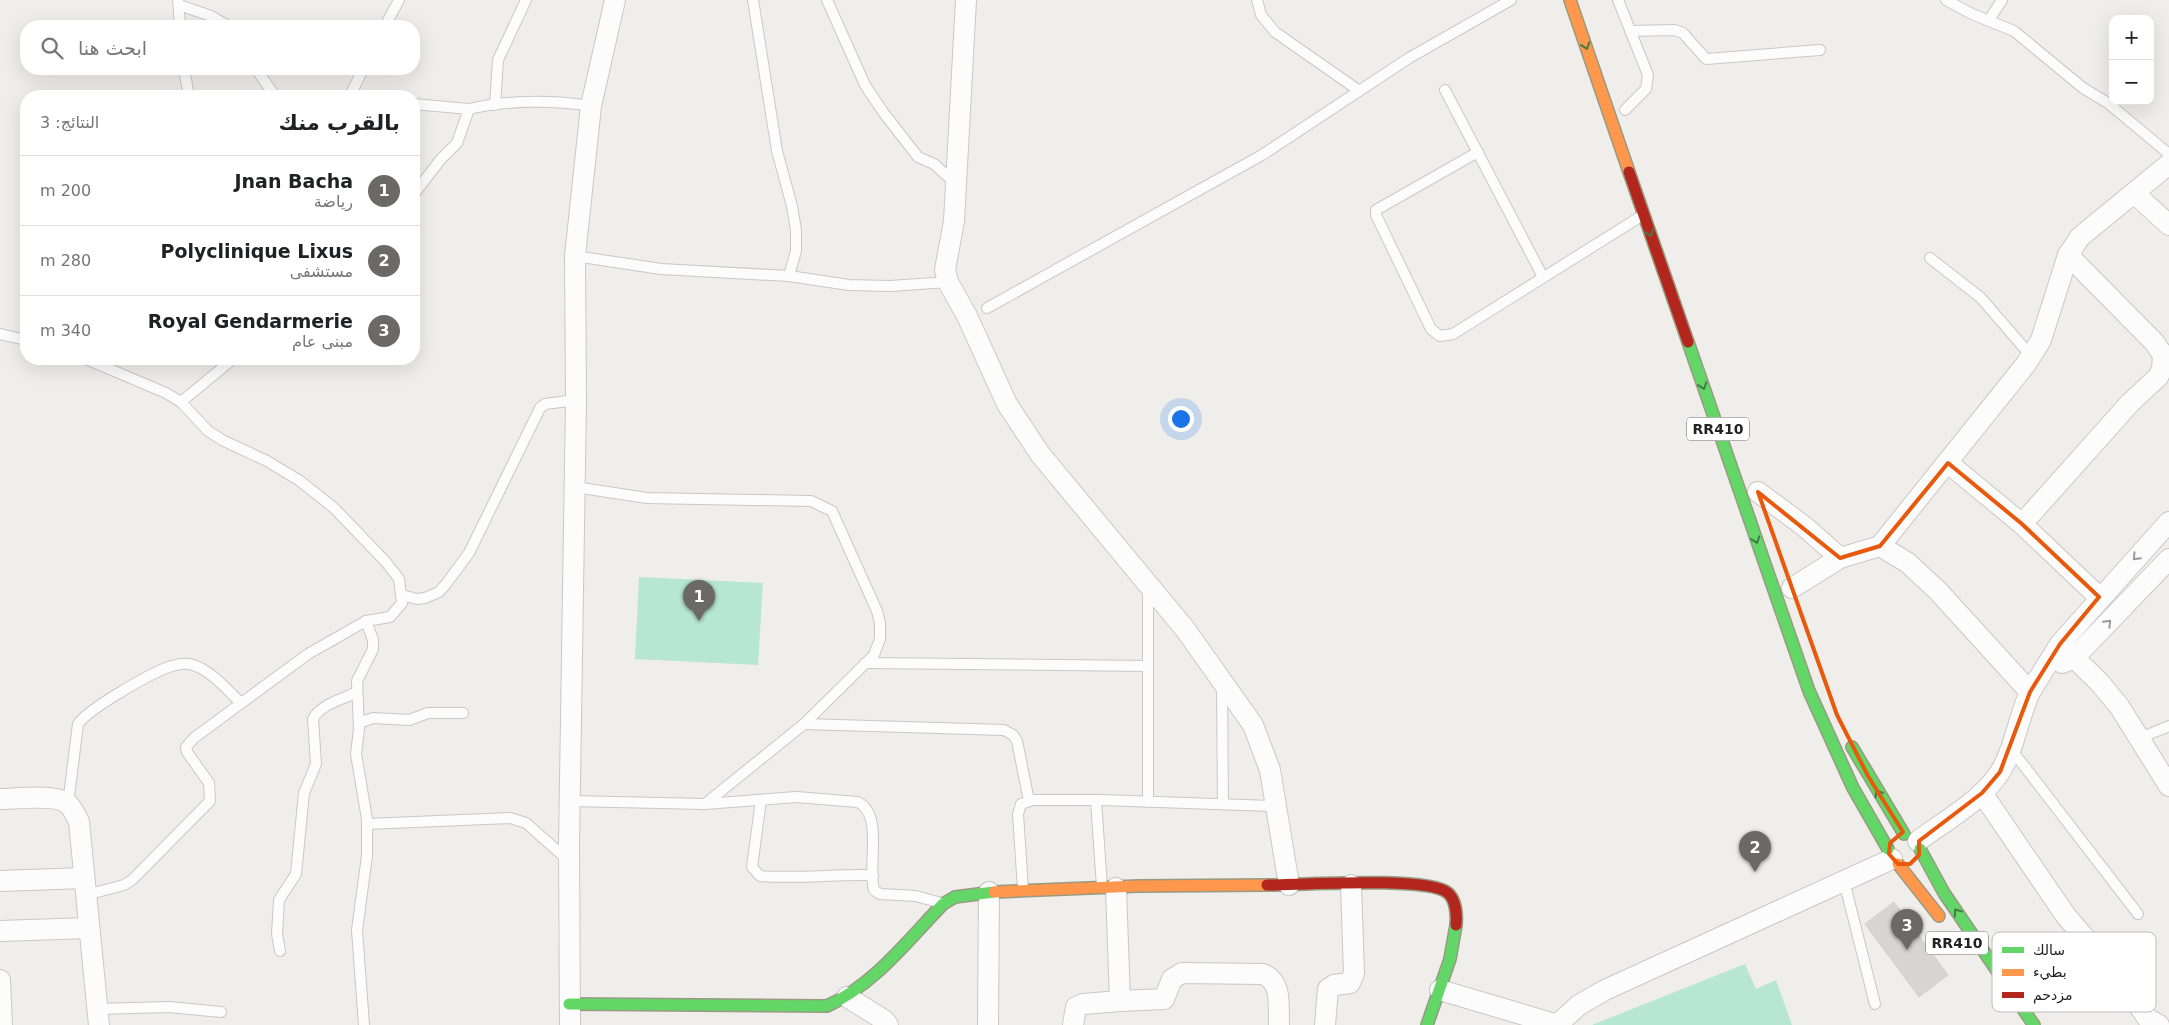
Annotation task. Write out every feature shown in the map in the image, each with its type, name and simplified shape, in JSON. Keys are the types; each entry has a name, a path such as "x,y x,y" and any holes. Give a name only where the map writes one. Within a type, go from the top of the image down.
{"main road":[{"name":"RR410","path":"1570,0 1809,692 1845,772 1906,853 1944,893 1992,963"},
{"name":"RR410","path":"1848,738 1906,853 1921,890 1947,927"},
{"path":"570,1004 813,1008 837,1003 846,997 943,904 955,897 989,892 1289,885 1429,886 1441,888 1449,894 1456,909 1456,933 1440,990 1427,1025"},
{"name":"RR410","path":"2025,1012 2034,1025"}],"street":[{"path":"570,1025 569,862 576,400 575,256 590,106 615,0"},
{"path":"966,0 954,182 954,221 945,270 948,282 967,316 1007,404 1040,454 1148,581 1185,629 1253,726 1270,770 1289,885"},
{"path":"1792,588 1840,558 1880,546 1948,463 2031,356 2041,340 2068,256 2080,237 2169,164"},
{"path":"2134,192 2169,225"},
{"path":"2022,524 2130,403 2158,377 2164,361 2163,355 2141,326 2068,256"},
{"path":"1948,463 2022,524 2099,597"},
{"path":"1759,495 1805,526 1840,558"},
{"path":"1440,990 1558,1024 1580,1005 1605,990 1906,853 1982,793 2000,772 2030,692 2060,644 2099,597 2169,522"},
{"path":"1880,546 1908,562 1938,591 2030,692"},
{"path":"2044,669 2074,658 2169,559"},
{"path":"2060,644 2120,706 2169,786"},
{"path":"1982,793 2066,916 2080,932"},
{"path":"0,799 50,798 68,804 79,822 98,1017"},
{"path":"0,880 85,887"},
{"path":"1325,1025 1328,989 1334,985 1350,983 1354,974 1351,885"},
{"path":"1109,888 1120,1002"},
{"path":"988,1025 989,892"},
{"path":"0,931 89,928"},
{"path":"1073,1025 1076,1007 1083,1004 1156,1002 1164,999 1172,979 1182,973 1263,974 1271,979 1277,988 1278,1025"},
{"path":"0,980 2,1025"},
{"path":"846,997 884,1020 888,1025"},
{"path":"2143,1012 2148,1019 2159,1025"}],"lane":[{"path":"389,20 399,0"},
{"path":"495,105 498,60 526,0"},
{"path":"753,0 778,151 796,230 796,251 789,276"},
{"path":"827,0 865,85 883,112 918,157 934,164 954,182"},
{"path":"1257,0 1261,15 1275,32 1358,90"},
{"path":"988,308 1262,155 1358,90 1475,18 1510,0"},
{"path":"1618,0 1648,76 1646,89 1625,110"},
{"path":"1946,0 2014,31 2083,88 2108,103 2169,154"},
{"path":"1989,20 2002,0"},
{"path":"179,20 178,3 218,20"},
{"path":"1630,30 1675,30 1683,33 1706,59 1820,50"},
{"path":"185,75 188,90"},
{"path":"260,75 271,90"},
{"path":"353,90 360,75"},
{"path":"1445,90 1543,277"},
{"path":"420,105 469,109 495,105 566,102 590,106"},
{"path":"420,186 441,159 457,143 469,109"},
{"path":"1478,152 1376,210 1376,215 1431,329 1440,336 1453,334 1644,214"},
{"path":"575,256 661,269 789,276 868,286 948,282"},
{"path":"1930,258 1981,298 2031,356"},
{"path":"0,334 20,339"},
{"path":"85,887 124,885 132,880 210,801 209,783 190,758 186,747 194,738 308,654 366,621 390,617 402,604 399,579 385,561 334,508 291,476 208,431 181,402 166,393 100,365"},
{"path":"181,402 226,365"},
{"path":"402,595 417,599 439,592 469,553 536,414 546,404 576,400"},
{"path":"575,486 647,498 811,501 832,511 853,554 880,624 879,646 865,663 804,724 705,804"},
{"path":"1148,581 1148,802"},
{"path":"364,1025 357,930 367,856 366,824 356,754 359,723 357,681 374,649 373,640 366,621"},
{"path":"865,663 1148,666"},
{"path":"68,804 78,724 97,707 164,668 178,664 191,664 214,676 241,703"},
{"path":"1222,681 1223,804"},
{"path":"280,951 277,934 279,900 296,874 304,792 316,764 313,719 316,714 328,705 357,692"},
{"path":"359,723 373,718 409,720 428,713 463,712"},
{"path":"804,724 1004,730 1013,735 1017,741 1029,801"},
{"path":"2140,738 2169,726"},
{"path":"2010,748 2138,914"},
{"path":"570,801 705,804 796,797 858,802 864,805 870,818 873,886 877,892 924,897 943,904"},
{"path":"761,800 752,867 760,876 783,878 832,874 873,875"},
{"path":"1023,890 1018,814 1019,806 1029,801 1275,806"},
{"path":"1096,801 1109,888"},
{"path":"366,824 510,818 526,823 569,862"},
{"path":"1844,881 1875,1004"},
{"path":"98,1017 170,1007 221,1012"}],"highlighted area":[{"path":"1948,463 2022,524 2099,597 2060,644 2030,692 2000,772 1982,793 1919,841 1919,855 1910,864 1898,864 1889,854 1890,843 1903,832 1868,776 1837,715 1758,492 1840,558 1880,546"}],"green space":[{"path":"639,577 763,583 758,665 635,659"},
{"path":"1745,964 1756,989 1776,980 1792,1025 1592,1025"}],"building":[{"path":"1894,902 1948,975 1919,997 1865,924"}],"traffic: fast":[{"path":"1688,342 1809,691 1853,788 1888,849"},
{"path":"1852,747 1904,834"},
{"path":"1920,849 1944,893 1992,963"},
{"path":"569,1004 827,1006 844,997 875,974 943,904 955,897 994,892"},
{"path":"1427,1025 1450,959 1456,925"},
{"path":"2025,1012 2034,1025"}],"traffic: slow":[{"path":"1570,0 1629,172"},
{"path":"1898,864 1939,916"},
{"path":"994,892 1138,886 1267,885"}],"traffic: jam":[{"path":"1629,172 1688,342"},
{"path":"1267,885 1391,883 1436,888 1451,896 1456,912 1456,925"}],"place":[{"name":"Jnan Bacha","path":"699,621"},
{"name":"Polyclinique Lixus","path":"1755,872"},
{"name":"Royal Gendarmerie","path":"1907,950"}]}
